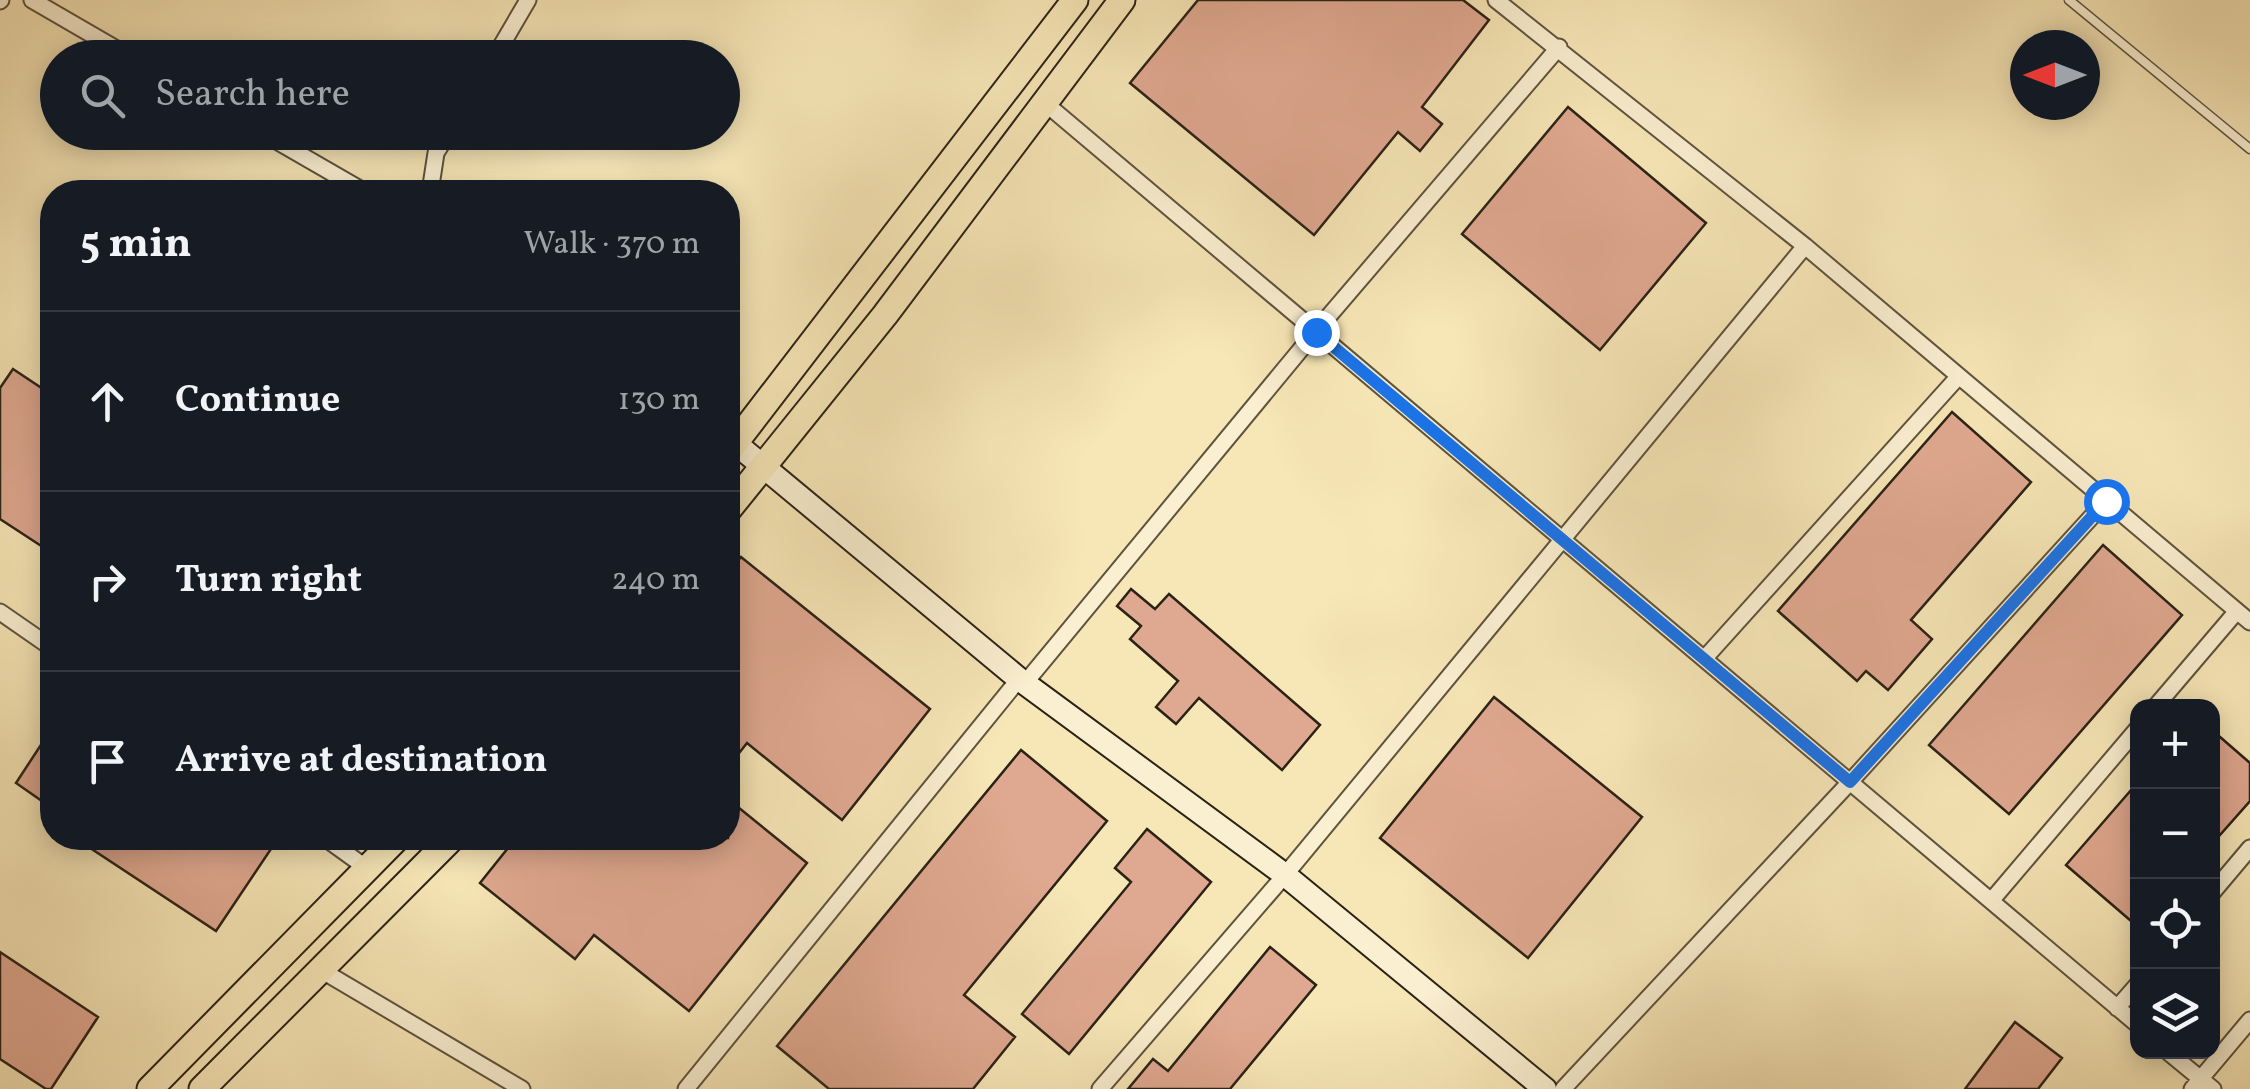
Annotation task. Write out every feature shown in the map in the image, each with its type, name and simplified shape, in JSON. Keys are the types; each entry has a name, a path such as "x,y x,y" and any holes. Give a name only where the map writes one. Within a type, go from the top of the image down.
{"main road":[{"path":"740,431 1074,0"},
{"path":"740,495 884,315 1122,0"},
{"path":"150,1089 386,850"},
{"path":"202,1089 440,850"}],"street":[{"path":"32,0 101,40"},
{"path":"505,40 528,0"},
{"path":"1496,0 1805,246 2244,617 2163,699"},
{"path":"686,1089 1022,681 1559,48"},
{"path":"1045,102 2130,1019"},
{"path":"292,150 344,180"},
{"path":"432,180 438,150"},
{"path":"1100,1089 1284,875 1805,246"},
{"path":"1704,659 1959,376"},
{"path":"740,451 1022,681 1284,875 1545,1089"},
{"path":"1563,1089 2106,501"},
{"path":"0,612 40,640"},
{"path":"1991,901 2130,737"},
{"path":"2220,884 2250,848"},
{"path":"342,850 368,869"},
{"path":"321,970 522,1089"},
{"path":"2117,1008 2130,993"},
{"path":"2175,1059 2202,1086 2250,1020"}],"lane":[{"path":"2068,0 2250,149"}],"building":[{"path":"1198,0 1463,0 1489,20 1422,107 1442,124 1420,151 1398,132 1314,235 1130,83"},
{"path":"1568,107 1706,223 1600,350 1462,234"},
{"path":"13,369 40,387 40,545 0,519 0,388"},
{"path":"1952,412 2031,482 1911,620 1932,639 1888,690 1866,671 1857,681 1778,611"},
{"path":"2103,545 2182,615 2009,814 1929,745"},
{"path":"740,558 930,709 842,820 747,743 740,752"},
{"path":"1131,589 1155,609 1169,594 1320,725 1282,770 1199,698 1176,724 1156,707 1178,681 1130,639 1141,626 1117,606"},
{"path":"1494,697 1642,817 1528,958 1380,838"},
{"path":"2220,737 2250,763 2250,801 2220,835"},
{"path":"40,746 40,800 16,783"},
{"path":"1021,750 1107,821 964,995 1015,1037 973,1089 829,1089 777,1046"},
{"path":"2130,791 2130,920 2066,865"},
{"path":"740,809 807,863 689,1011 594,935 575,959 480,883 506,850 740,850"},
{"path":"1147,829 1211,882 1069,1054 1022,1014 1131,882 1115,868"},
{"path":"93,850 270,850 216,931"},
{"path":"1270,947 1316,985 1230,1089 1128,1089 1153,1059 1168,1071"},
{"path":"0,952 98,1017 51,1089 0,1059"},
{"path":"2015,1022 2062,1058 2038,1089 1965,1089"}],"route":[{"path":"1316,332 1850,782 2106,501"}]}
